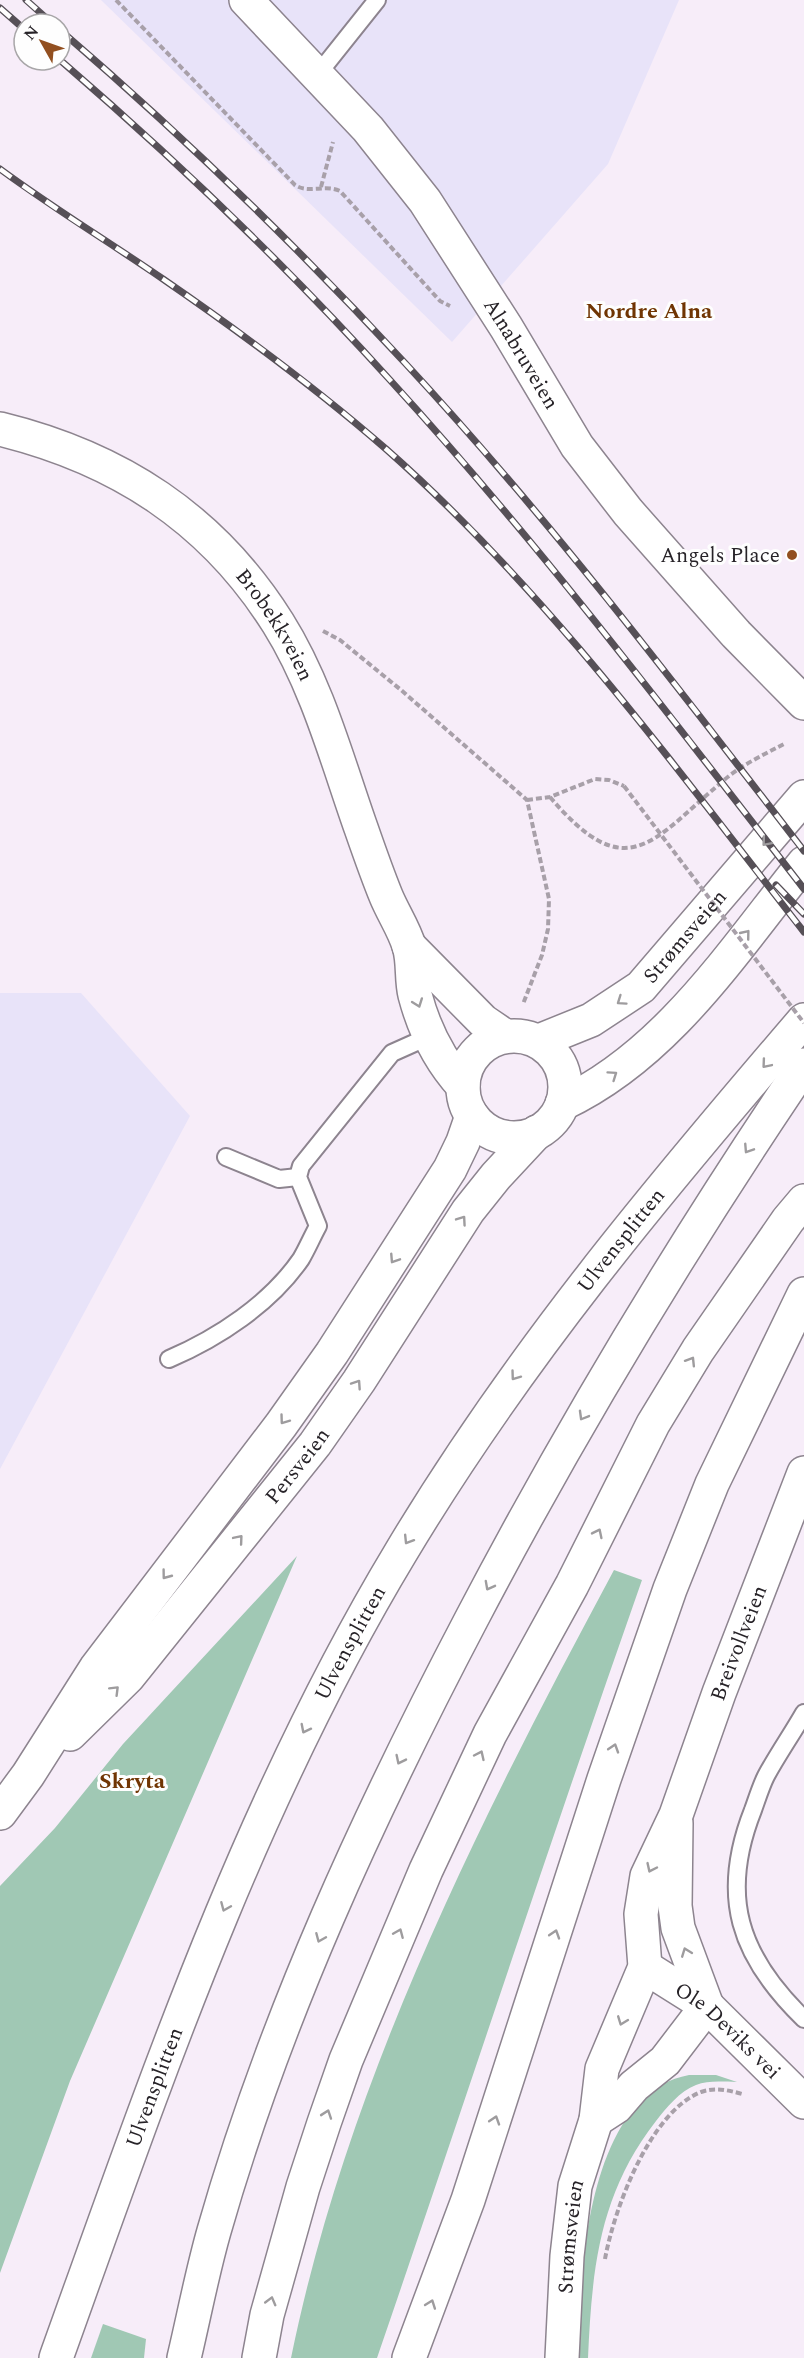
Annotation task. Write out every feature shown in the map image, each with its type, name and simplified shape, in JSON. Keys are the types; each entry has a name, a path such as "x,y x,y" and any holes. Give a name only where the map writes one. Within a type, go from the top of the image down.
{"main road":[{"name":"Alnabruveien","path":"246,0 358,118 426,201 506,327 577,446 628,512 730,627 804,703"},
{"name":"Brobekkveien","path":"0,429 57,444 91,458 150,491 206,537 254,589 279,625 309,686 387,897 409,946 415,995 430,1036 467,1101"},
{"name":"Strømsveien","path":"539,1041 591,1020 640,987 804,798"},
{"path":"562,1104 616,1074 663,1034 804,863"},
{"name":"Brobekkveien","path":"409,946 483,1021 505,1036"},
{"name":"Ulvensplitten","path":"56,2358 151,2092 201,1962 293,1752 372,1601 470,1442 549,1329 658,1193 804,1021"},
{"path":"505,1036 522,1036 539,1041 557,1058 565,1080 562,1104 556,1116 537,1132 524,1137 508,1138 482,1127 467,1101 465,1072 480,1048 505,1036"},
{"path":"184,2358 214,2232 256,2098 278,2037 362,1838 426,1706 514,1539 612,1365 686,1245 804,1065"},
{"name":"Persveien","path":"0,1813 28,1775 96,1668 281,1425 332,1353 450,1169 463,1142 467,1101"},
{"name":"Persveien","path":"28,1775 128,1677 270,1502 315,1444 359,1381 468,1211 496,1176 537,1132"},
{"path":"259,2358 267,2315 303,2187 346,2060 426,1870 485,1744 572,1585 653,1424 704,1341 788,1220 804,1201"},
{"path":"409,2358 468,2200 604,1779 658,1621 712,1484 804,1294"},
{"name":"Breivollveien","path":"645,1967 641,1914 646,1876 676,1815 755,1596 804,1473"},
{"name":"Breivollveien","path":"676,1815 675,1906 678,1928 707,2006"},
{"name":"Strømsveien","path":"562,2358 567,2256 575,2186 596,2120 602,2069 645,1967"},
{"name":"Ole Deviks vei","path":"645,1967 707,2006 804,2102"},
{"path":"596,2120 616,2107 634,2086 665,2061 707,2006"}],"lane":[{"path":"318,74 377,0"},
{"path":"169,1359 206,1344 266,1298 300,1259 318,1226 298,1177 301,1166 392,1053 430,1036"},
{"path":"226,1157 279,1179 298,1177"},
{"path":"804,1713 765,1778 745,1828 736,1869 735,1902 747,1941 772,1983 804,2019"}],"path":[{"path":"116,0 295,185 306,189 333,188 345,195 440,301 448,306 455,306"},
{"path":"321,188 333,142 358,118"},
{"path":"550,797 572,823 587,835 616,849 634,849 662,835 725,778 786,743"},
{"path":"523,1004 542,955 548,929 549,899 527,801 550,797 595,779 609,780 624,786 804,1021"},
{"path":"603,2269 609,2231 622,2193 653,2139 685,2101 702,2092 722,2089 741,2094"}],"shaded area":[{"path":"101,0 679,0 608,164 452,342"},
{"path":"0,993 81,993 190,1116 0,1469"}],"green space":[{"path":"297,1556 70,2081 0,2273 0,1886 55,1828 123,1744"},
{"path":"614,1570 642,1580 377,2358 291,2358 316,2254 347,2152 383,2052 468,1856 515,1759"},
{"path":"689,2075 716,2075 737,2082 706,2082 684,2091 664,2111 637,2148 610,2205 596,2263 588,2358 578,2358 581,2282 586,2238 595,2193 609,2152 628,2116 655,2089"},
{"path":"103,2324 146,2339 144,2358 91,2358"}],"railway":[{"path":"26,0 40,12"},
{"path":"0,8 12,18"},
{"path":"72,41 150,109 280,233 364,319 458,421 610,602 804,851"},
{"path":"72,71 146,136 271,255 445,441 551,567 804,889"},
{"path":"0,169 163,279 277,361 359,426 445,504 501,561 606,681 804,932"},
{"path":"776,885 804,914"}],"place":[{"name":"Angels Place","path":"792,555"}],"district":[{"name":"Nordre Alna","path":"649,310"},
{"name":"Skryta","path":"132,1780"}]}
